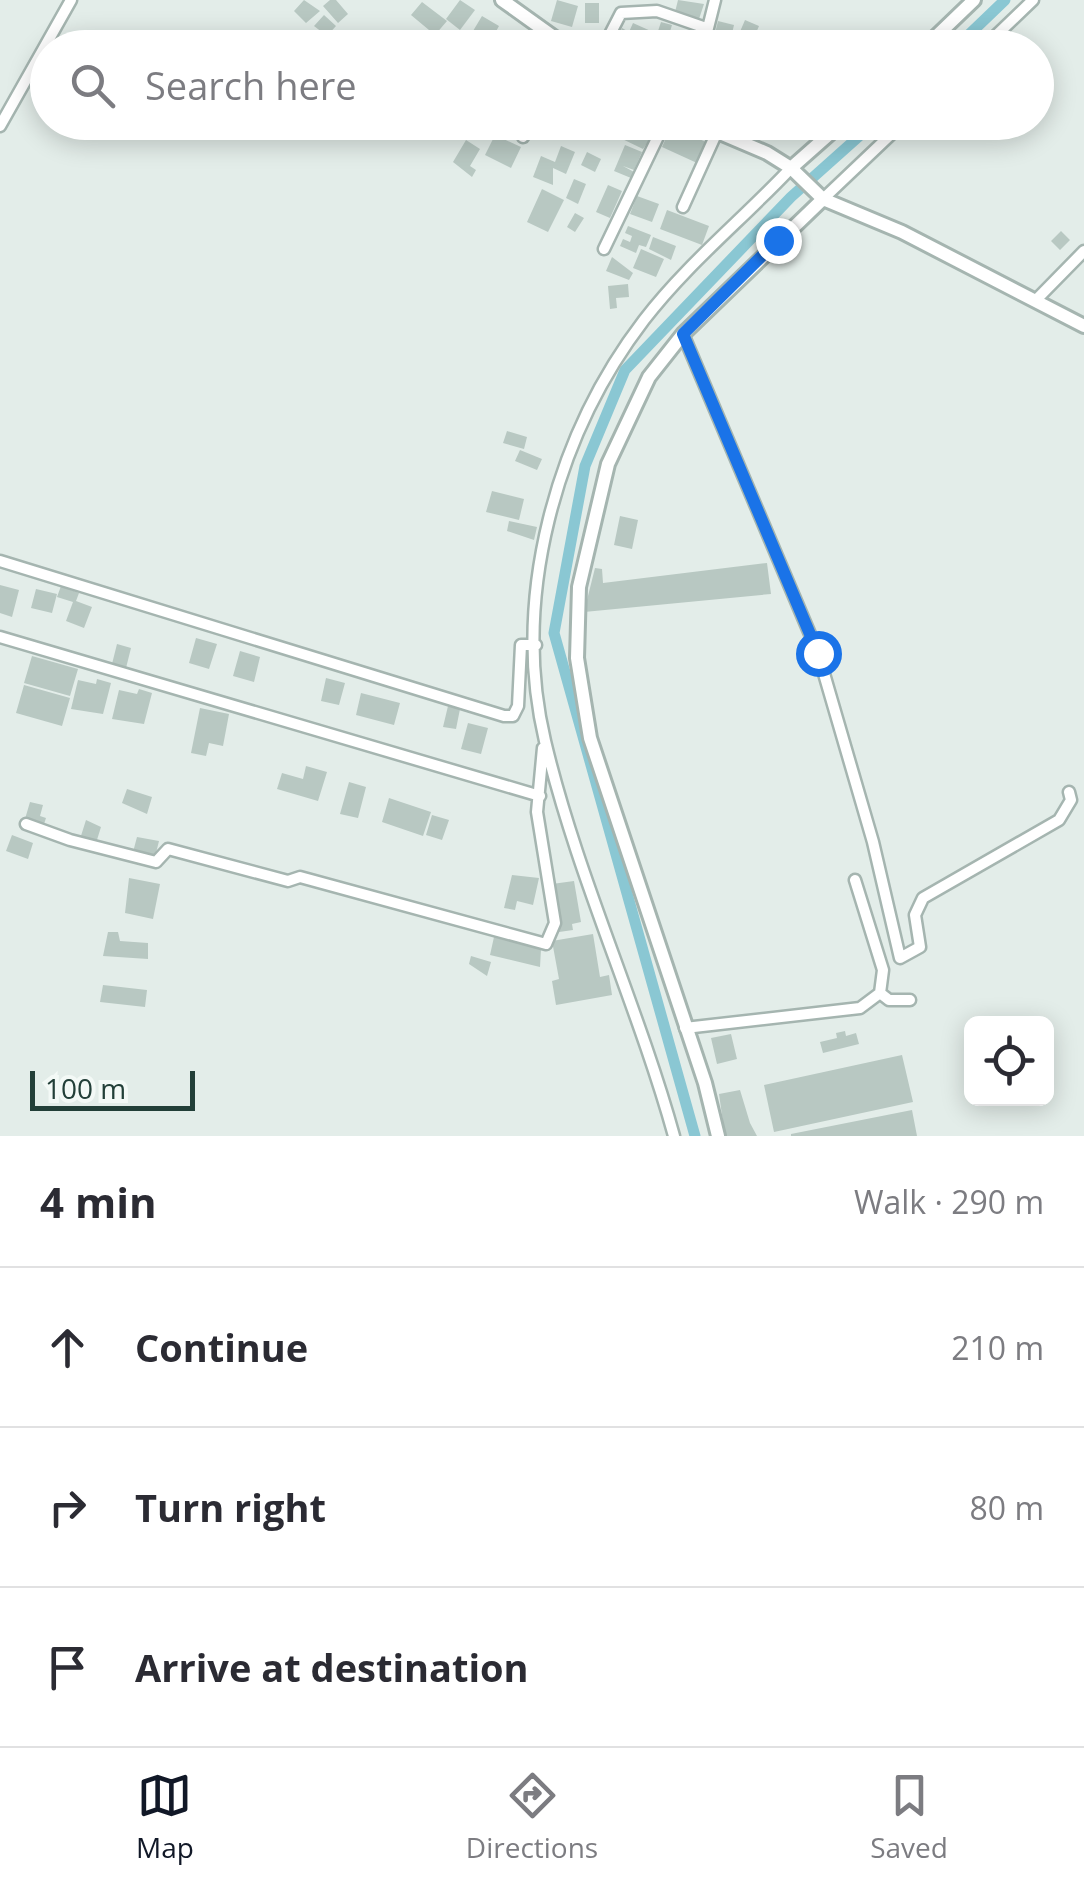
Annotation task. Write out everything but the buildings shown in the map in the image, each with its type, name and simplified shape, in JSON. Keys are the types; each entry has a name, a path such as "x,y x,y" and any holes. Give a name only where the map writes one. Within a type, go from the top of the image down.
{"street":[{"path":"54,30 71,0"},
{"path":"502,0 543,30"},
{"path":"612,30 621,13 657,11 706,28 715,0"},
{"path":"943,30 974,0"},
{"path":"1002,30 1033,0"},
{"path":"0,126 30,73"},
{"path":"604,250 656,140"},
{"path":"683,207 714,140"},
{"path":"734,140 794,170 823,199 902,232 1084,326"},
{"path":"26,824 70,840 156,862 168,849 288,881 300,877 546,944 555,923 537,812 544,738 536,644 540,573 554,492 594,395 672,287 825,140"},
{"path":"718,1136 590,738 576,637 579,587 608,464 650,377 683,334 885,140"},
{"path":"1035,301 1084,251"},
{"path":"683,334 818,653 873,842 900,958 920,947 915,915 923,898 1059,820 1071,800 1069,792"},
{"path":"0,561 504,716 513,716 518,706 522,645 536,644"},
{"path":"0,637 540,796"},
{"path":"544,738 674,1136"},
{"path":"686,1028 860,1008 880,993 884,970 855,880"},
{"path":"880,993 889,1000 910,1000"}],"waterway":[{"path":"974,30 1005,0"},
{"path":"695,1136 554,633 585,466 625,370 791,197 855,140"}],"route":[{"path":"778,240 683,334 818,653"}]}
